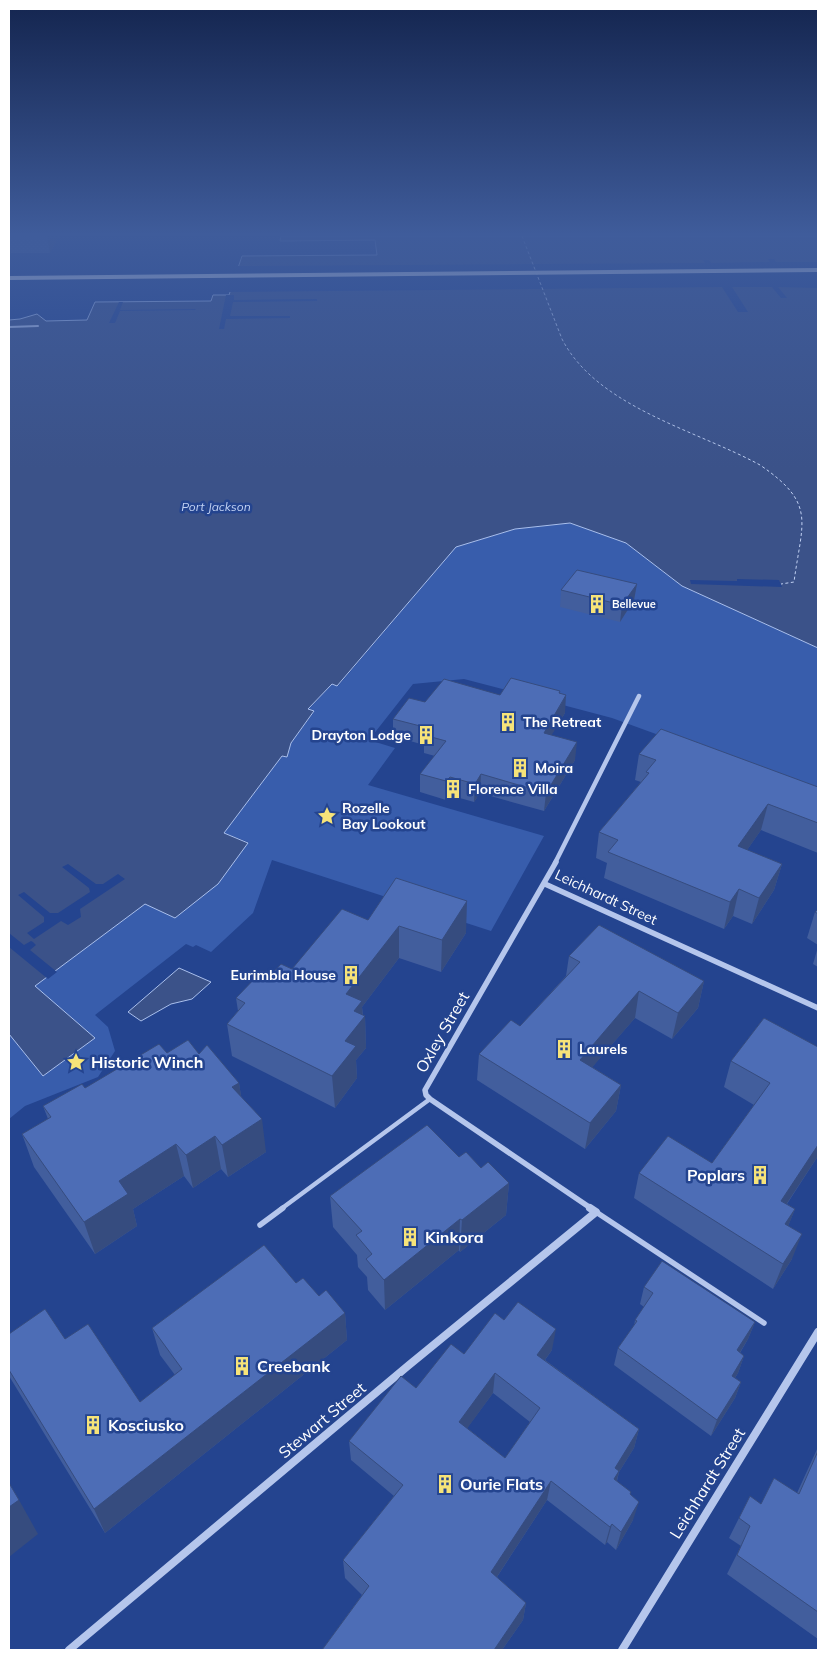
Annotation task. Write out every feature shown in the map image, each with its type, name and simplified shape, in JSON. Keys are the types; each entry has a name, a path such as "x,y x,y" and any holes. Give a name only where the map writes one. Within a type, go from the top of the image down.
{"street":[{"name":"Leichhardt Street","path":"639,696 545,884 818,1008"},
{"name":"Oxley Street","path":"430,1100 426,1095 426,1088 545,884"},
{"path":"430,1100 596,1212"},
{"name":"Stewart Street","path":"69,1650 596,1212"},
{"name":"Leichhardt Street","path":"622,1650 818,1332"}],"lane":[{"path":"9,326 38,326"},
{"path":"260,1225 430,1100"},
{"path":"596,1212 764,1323"}],"shaded area":[{"path":"570,523 626,543 682,586 818,648 818,793 612,718 464,679 413,684 369,740 395,748 368,785 544,836 491,931 272,860 253,913 211,952 196,945 193,947 186,944 95,1015 108,1027 115,1051 98,1077 25,1106 9,1119 9,1034 43,1076 95,1038 34,986 145,903 248,842 224,833 282,756 287,757 291,743 314,712 308,710 332,684 338,686 456,547 515,529"}],"water":[{"name":"Port Jackson","path":"90,313 818,313 818,648 682,586 626,543 570,523 515,529 456,547 337,686 332,684 308,709 314,711 291,743 287,757 282,756 224,833 248,843 218,884 175,918 145,904 35,986 95,1038 43,1076 9,1034 9,320 37,314 46,321 87,320"},
{"path":"179,968 211,982 192,999 171,1004 141,1021 128,1012"}],"pier":[{"path":"114,313 119,313 115,323 109,323"},
{"path":"222,313 231,313 230,316 290,316 290,318 226,319 224,329 219,329"},
{"path":"737,579 779,580 782,587 691,584 690,580 737,581"},
{"path":"68,864 96,884 103,884 118,874 125,879 80,909 81,917 68,925 61,921 34,939 27,933 44,922 44,917 18,895 24,892 50,913 58,913 90,892 89,888 62,867"},
{"path":"9,933 24,945 31,941 33,942 36,945 30,950 57,972 48,979 9,947"}],"building":[{"path":"577,570 637,584 622,605 561,590"},
{"path":"511,678 560,691 559,693 566,695 544,733 577,742 546,793 481,774 475,784 450,777 446,781 420,774 446,741 424,735 428,728 393,719 409,698 425,702 444,679 500,695"},
{"path":"661,729 818,787 818,823 768,804 738,846 782,864 759,898 739,889 730,902 608,852 618,840 599,832 649,773 646,772 656,760 639,754"},
{"path":"396,878 467,901 442,940 399,926 346,994 362,1001 354,1011 365,1016 345,1041 356,1046 332,1076 227,1024 245,1003 236,998 259,974 268,978 281,964 292,969 342,909 368,920"},
{"name":"Laurels","path":"599,925 704,981 678,1013 639,991 580,1060 621,1085 590,1123 479,1054 511,1020 520,1026 580,962 569,956"},
{"name":"Poplars","path":"764,1018 818,1047 818,1145 781,1201 795,1209 785,1224 802,1234 783,1264 639,1173 668,1136 712,1163 770,1083 731,1061"},
{"path":"188,1040 199,1054 207,1045 239,1083 232,1087 262,1119 222,1145 215,1136 186,1155 176,1144 119,1181 128,1194 84,1222 22,1134 51,1117 43,1106 82,1084 85,1088 159,1044 167,1053"},
{"name":"Kinkora","path":"427,1125 459,1157 466,1152 481,1168 488,1162 509,1183 462,1220 460,1219 384,1280 366,1259 372,1254 356,1235 362,1231 330,1196"},
{"path":"264,1245 296,1283 303,1278 319,1296 326,1290 345,1313 94,1509 9,1370 9,1334 45,1309 65,1339 88,1324 140,1402 182,1369 152,1328"},
{"path":"662,1261 755,1322 737,1350 744,1356 732,1376 741,1382 717,1420 618,1348 637,1321 635,1320 653,1293 644,1287"},
{"path":"518,1302 556,1329 537,1355 639,1429 615,1468 619,1471 614,1479 631,1492 630,1494 639,1502 621,1532 612,1524 610,1527 551,1481 491,1572 526,1603 494,1650 322,1650 369,1586 343,1560 403,1485 349,1441 401,1376 416,1388 451,1344 464,1354 495,1313 504,1320","holes":["495,1373 540,1408 505,1458 459,1422"]},
{"path":"818,1451 818,1612 737,1555 750,1526 739,1518 750,1496 761,1504 774,1478 799,1494"},
{"path":"9,1483 19,1500 9,1507"}],"ferry route":[{"path":"552,313 562,339 578,363 623,400 678,428 735,452 760,465 790,491 798,503 802,528 794,582 781,584"}],"place":[{"name":"Bellevue","path":"597,604"},
{"name":"The Retreat","path":"508,722"},
{"name":"Drayton Lodge","path":"426,735"},
{"name":"Moira","path":"520,768"},
{"name":"Florence Villa","path":"453,789"},
{"name":"Rozelle Bay Lookout","path":"327,816"},
{"name":"Eurimbla House","path":"351,975"},
{"name":"Laurels","path":"564,1049"},
{"name":"Historic Winch","path":"76,1062"},
{"name":"Poplars","path":"760,1175"},
{"name":"Kinkora","path":"410,1237"},
{"name":"Creebank","path":"242,1366"},
{"name":"Kosciusko","path":"93,1425"},
{"name":"Ourie Flats","path":"445,1484"}]}
